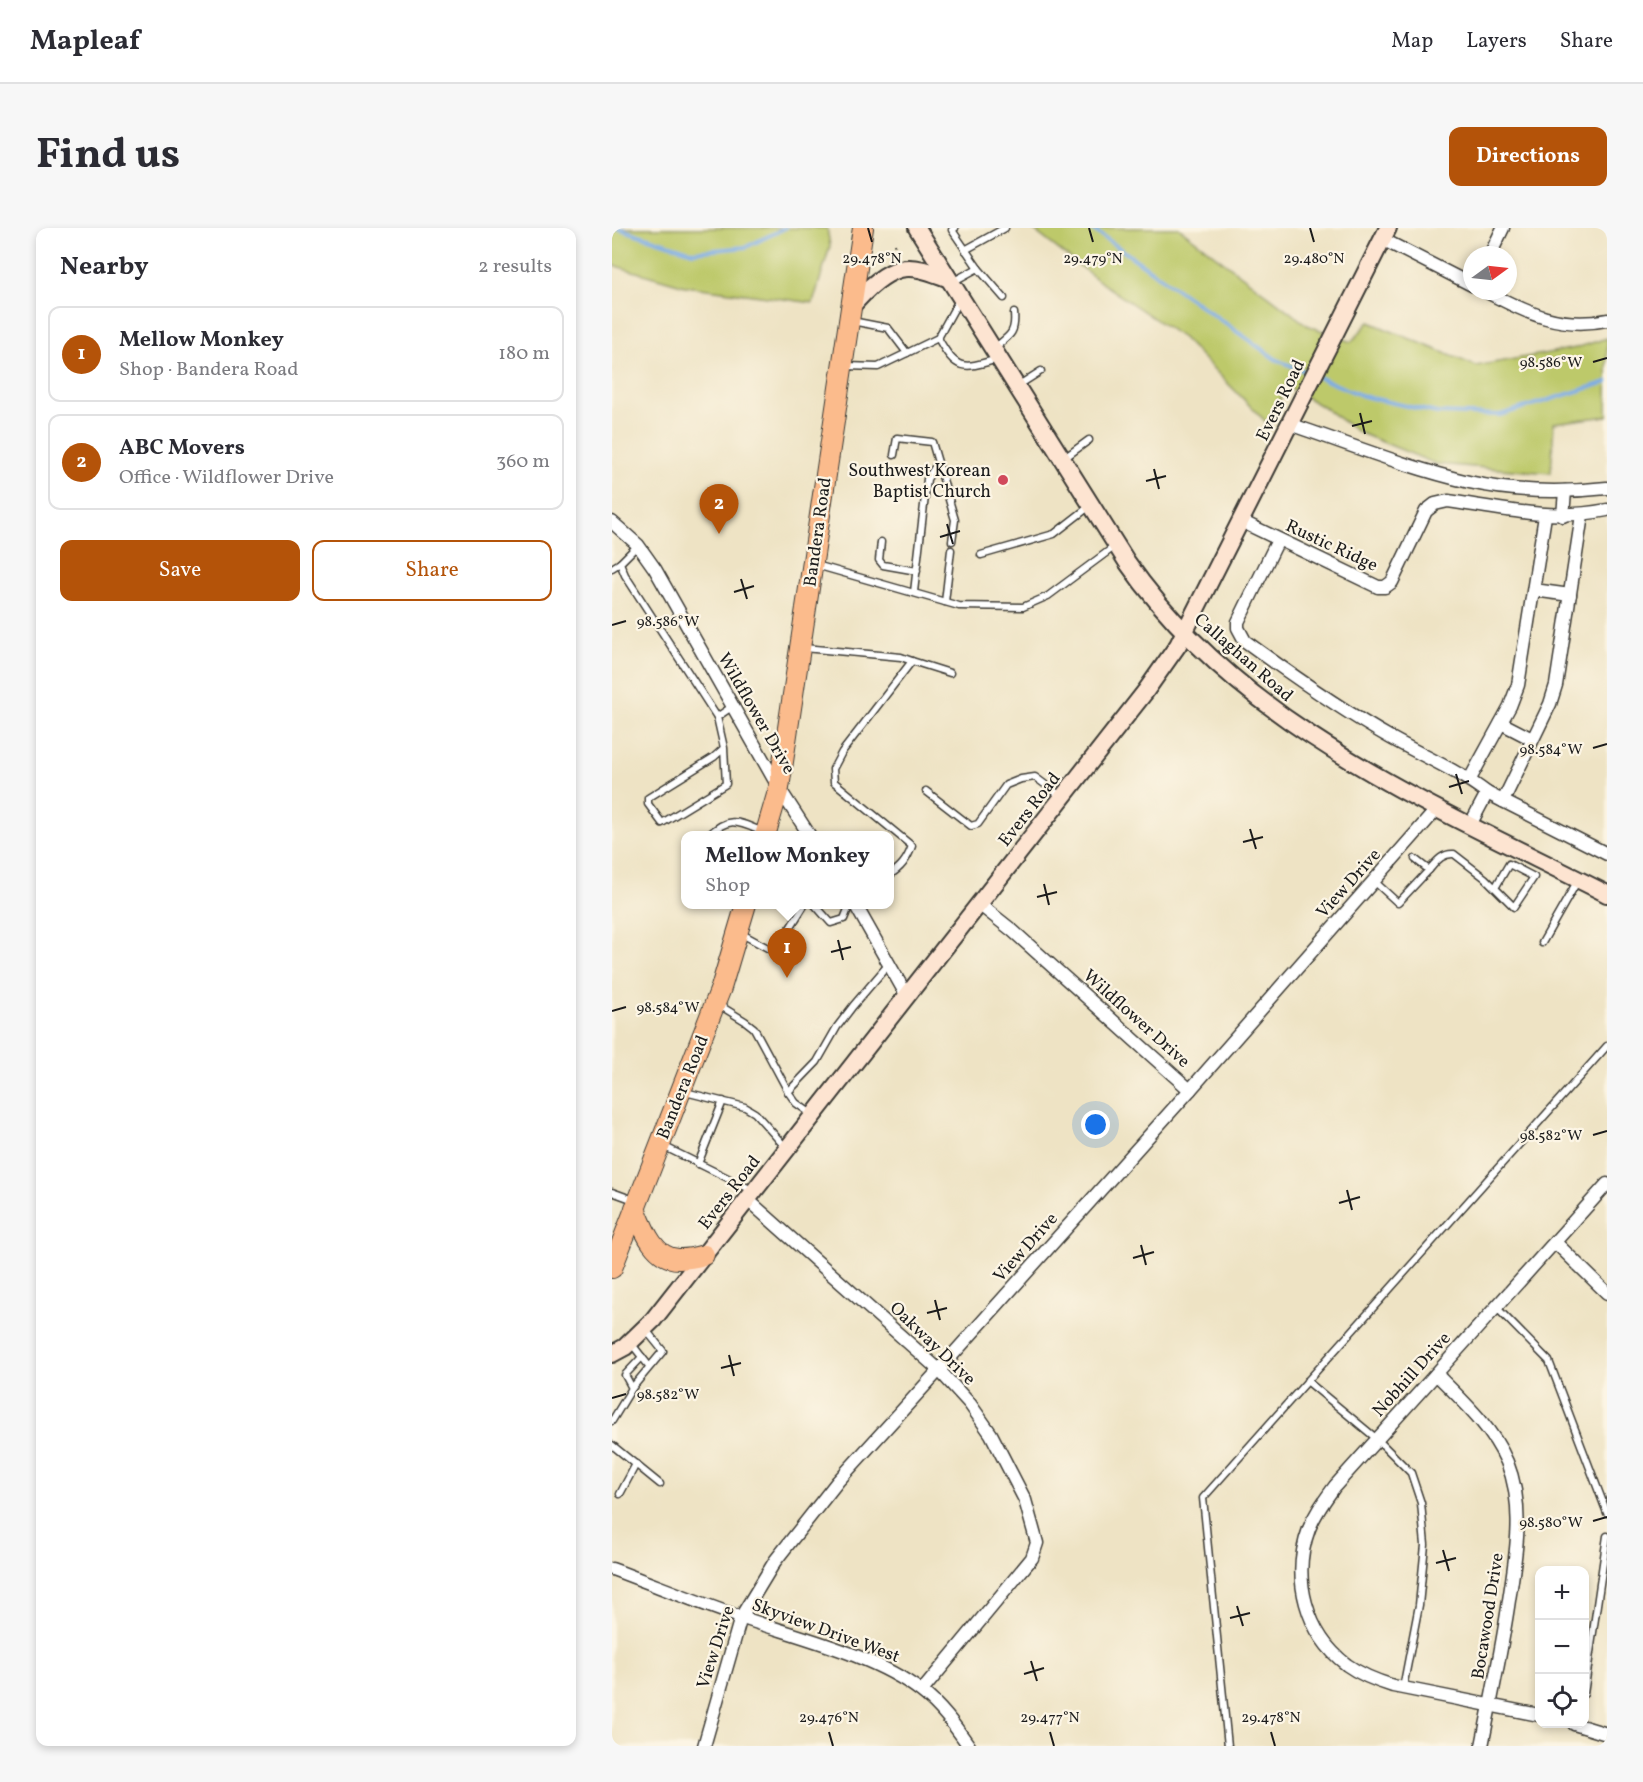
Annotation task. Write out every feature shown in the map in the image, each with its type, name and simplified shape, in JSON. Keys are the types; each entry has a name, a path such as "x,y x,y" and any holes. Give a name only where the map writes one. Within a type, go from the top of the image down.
{"main road":[{"name":"Bandera Road","path":"767,831 779,788 863,228"},
{"name":"Callaghan Road","path":"917,228 1116,545 1140,581 1184,633 1218,665 1303,732 1330,750 1437,809 1607,894"},
{"name":"Evers Road","path":"612,1354 644,1329 704,1255 1145,692 1184,633 1385,234"},
{"path":"850,314 862,294 886,276 900,269 912,268 949,280"},
{"name":"Bandera Road","path":"612,1268 716,1004 745,909"},
{"path":"636,1205 646,1234 668,1257 684,1259 704,1255"}],"street":[{"path":"1494,246 1503,228"},
{"path":"1385,234 1463,280"},
{"path":"1503,300 1548,320 1584,324 1607,320"},
{"path":"1289,424 1428,471 1470,482 1513,489 1565,491 1607,488"},
{"path":"1563,516 1565,491"},
{"name":"Rustic Ridge","path":"1241,521 1368,584 1385,587 1392,582 1426,511 1435,504 1448,501 1545,516"},
{"path":"1470,779 1510,706 1521,672 1545,516 1582,515 1607,510"},
{"path":"1503,801 1556,685 1582,515"},
{"name":"Wildflower Drive","path":"612,522 638,545 655,569 779,788 807,831"},
{"name":"Callaghan Road","path":"1278,540 1242,612 1238,628 1245,641 1326,699 1444,768 1470,779 1487,793 1607,854"},
{"path":"1534,590 1570,595"},
{"path":"1501,723 1532,739"},
{"path":"1470,825 1487,793"},
{"name":"View Drive","path":"704,1746 729,1652 741,1617 776,1561 838,1481 1190,1090 1437,809"},
{"name":"Wildflower Drive","path":"979,904 1022,939 1190,1090"},
{"path":"855,909 907,996"},
{"name":"Nobhill Drive","path":"1535,1714 1403,1688 1370,1678 1348,1665 1331,1650 1314,1627 1309,1615 1301,1578 1302,1553 1309,1529 1328,1495 1607,1184"},
{"name":"Oakway Drive","path":"752,1195 939,1370 970,1404 991,1434 1025,1500 1036,1543 1032,1558 922,1691"},
{"path":"1555,1242 1607,1293"},
{"name":"Bocawood Drive","path":"1436,1374 1490,1432 1507,1462 1517,1500 1516,1556 1502,1648 1482,1746"},
{"name":"Skyview Drive West","path":"612,1569 741,1617 837,1649 902,1677 922,1691 947,1716 969,1746"},
{"path":"1589,1728 1607,1734"}],"lane":[{"path":"955,228 952,230 965,250 1004,298"},
{"path":"965,250 1005,228"},
{"path":"949,280 978,268"},
{"path":"842,366 878,367 938,338 960,298"},
{"path":"938,338 949,358 958,364 972,366 995,354 1012,333 1016,326 1014,313"},
{"path":"850,314 888,328 907,353"},
{"path":"1016,387 1041,370"},
{"path":"894,455 897,438 932,442 955,520 952,541"},
{"path":"1062,459 1089,440"},
{"path":"914,592 927,479 938,463"},
{"path":"981,555 1054,534 1091,506"},
{"path":"881,542 879,560 883,565 917,571"},
{"path":"612,568 638,545"},
{"path":"813,564 958,606 1023,607 1048,596 1116,545"},
{"path":"945,602 951,550"},
{"path":"620,563 625,575 717,717 724,748 726,784 662,823 648,804 648,798 714,757 724,748"},
{"path":"800,647 902,657 950,673"},
{"path":"894,831 834,782 833,769 842,752 912,661"},
{"path":"717,717 733,706"},
{"path":"926,791 971,826 978,824 1006,785 1021,779 1035,777 1062,798"},
{"path":"715,831 727,822 738,821 760,831"},
{"path":"894,831 912,846 908,858 894,872"},
{"path":"1374,881 1398,903 1441,857 1454,854 1514,907 1534,877 1509,864 1495,888"},
{"path":"1415,859 1429,870"},
{"path":"1542,943 1579,880"},
{"path":"738,932 776,952 802,909"},
{"path":"818,909 831,923 844,919 849,909"},
{"path":"788,1092 818,1062 837,1027 852,1006 888,965"},
{"path":"716,1004 753,1028 788,1092 796,1102 814,1116"},
{"path":"1228,1746 1203,1498 1607,1046"},
{"path":"681,1091 745,1107 755,1113 788,1149"},
{"path":"698,1164 723,1101"},
{"path":"660,1145 674,1150 752,1195"},
{"path":"612,1192 636,1205"},
{"path":"1497,1307 1549,1361 1607,1513"},
{"path":"612,1421 632,1388 663,1351 644,1329"},
{"path":"630,1342 649,1366"},
{"path":"632,1388 626,1375 642,1357"},
{"path":"1307,1381 1377,1439 1412,1473 1420,1503 1425,1545 1419,1605 1403,1688"},
{"path":"612,1445 660,1484"},
{"path":"620,1494 636,1464"},
{"path":"1587,1674 1607,1536"}],"path":[{"path":"895,244 897,256"}],"green space":[{"path":"612,228 827,228 830,246 813,303 685,286 612,265"},
{"path":"1031,228 1179,228 1307,325 1351,342 1369,322 1476,366 1576,348 1607,338 1607,416 1554,423 1551,473 1436,464 1358,432 1323,407 1286,386 1269,425 1183,338 1103,284"}],"waterway":[{"path":"617,228 693,252 746,247 785,228"},
{"path":"1091,228 1277,360 1309,373"},
{"path":"1318,377 1363,396 1437,413 1500,415 1607,382"}],"place":[{"name":"Southwest Korean Baptist Church","path":"1003,480"},
{"name":"ABC Movers","path":"719,534"},
{"name":"Mellow Monkey","path":"787,978"}]}
